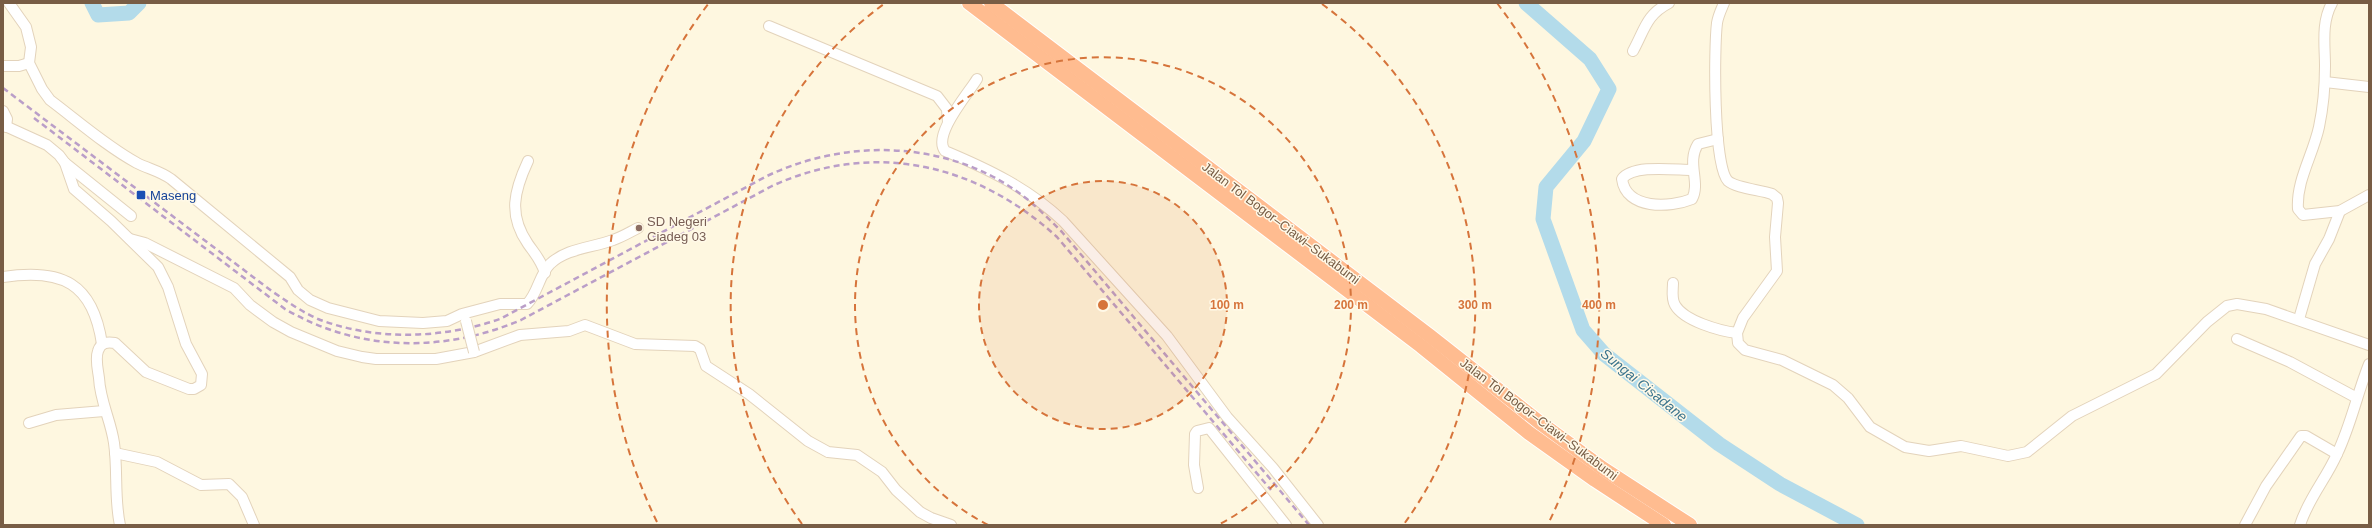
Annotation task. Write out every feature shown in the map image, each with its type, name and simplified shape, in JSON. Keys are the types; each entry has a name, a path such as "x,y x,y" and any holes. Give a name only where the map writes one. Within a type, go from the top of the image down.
{"highway":[{"name":"Jalan Tol Bogor–Ciawi–Sukabumi","path":"969,3 1233,206 1421,346 1530,433 1595,480 1664,525"},
{"name":"Jalan Tol Bogor–Ciawi–Sukabumi","path":"990,3 1430,336 1539,422 1602,468 1690,525"}],"street":[{"path":"9,3 23,20 29,34 31,48 29,63 42,89 50,100 138,164 161,172 171,179 290,277 298,290 310,300 328,308 379,321 400,322 447,321 462,314 500,304 527,304 534,296 550,265 563,255 581,248 612,240 638,228"},
{"path":"1633,51 1653,14 1658,8 1669,3"},
{"path":"1724,3 1719,14 1716,42 1715,98 1718,139 1724,172 1728,181 1769,193 1778,200 1775,237 1777,271 1743,318 1737,333 1738,343 1745,350 1786,362 1833,385 1848,398 1870,426 1905,446 1929,451 1961,446 2008,456 2027,452 2072,416 2156,374 2207,322 2227,306 2237,304 2256,306 2299,319 2369,345"},
{"path":"2332,3 2323,36 2324,82 2319,129 2298,190 2298,210 2300,214 2303,215 2340,211 2369,194"},
{"path":"770,26 937,96 948,109 948,122"},
{"path":"3,66 18,66 29,63"},
{"path":"977,80 948,122 942,138 942,148 944,151 1002,176 1036,198 1062,221 1158,327 1212,395 1227,417 1273,468 1318,525"},
{"path":"2324,82 2369,87"},
{"path":"3,112 7,119 4,126 47,144 65,163 131,216"},
{"path":"1692,170 1639,170 1626,174 1622,179 1623,187 1629,195 1643,202 1662,205 1684,202 1692,199 1695,193 1692,156 1698,144 1718,139"},
{"path":"528,161 518,183 515,203 516,224 529,245 542,261 545,273"},
{"path":"65,163 74,189 130,239 161,272 186,344 202,374 202,385 194,389 174,385 146,372 120,346 109,342 102,344"},
{"path":"2299,319 2314,264 2329,239 2340,211"},
{"path":"130,239 145,243 234,288 250,305 272,322 337,351 376,359 436,359 474,352 520,335 569,331 585,325 635,344 695,346 700,349 706,366 749,394 808,441 828,452 846,452 857,455 882,472 896,490 920,512 931,518 951,525"},
{"path":"3,277 28,274 46,275 63,279 76,286 85,296 100,332 102,344 97,357 104,411 115,454 115,480 120,525"},
{"path":"1673,283 1672,297 1675,305 1682,312 1717,330 1737,333"},
{"path":"474,352 466,321 513,304"},
{"path":"2237,339 2290,362 2356,398"},
{"path":"2300,525 2308,506 2337,454 2369,364"},
{"path":"29,423 56,415 104,411"},
{"path":"1198,488 1194,465 1195,434 1197,431 1209,428 1286,525"},
{"path":"2245,525 2266,486 2301,436 2306,436 2337,454"},
{"path":"115,454 157,462 201,485 229,484 242,497 254,525"}],"waterway":[{"name":"Sungai Cisadane","path":"92,3 98,15 129,13 139,3"},
{"name":"Sungai Cisadane","path":"1526,3 1590,59 1609,89 1584,141 1546,187 1543,219 1583,330 1604,354 1719,444 1780,484 1857,525"}],"railway":[{"path":"3,88 273,292 290,303 318,319 362,331 385,334 432,334 478,326 500,319 767,176 799,163 832,155 866,151 900,151 934,156 967,165 998,179 1027,199 1062,232 1309,525"},
{"path":"34,118 285,309 313,323 342,334 372,340 402,343 432,342 462,338 492,331 521,320 772,186 810,172 848,164 885,162 922,166 958,176 992,191 1026,212 1057,237 1271,490"}],"place":[{"name":"Maseng","path":"141,195"},
{"name":"SD Negeri Ciadeg 03","path":"639,228"}]}
